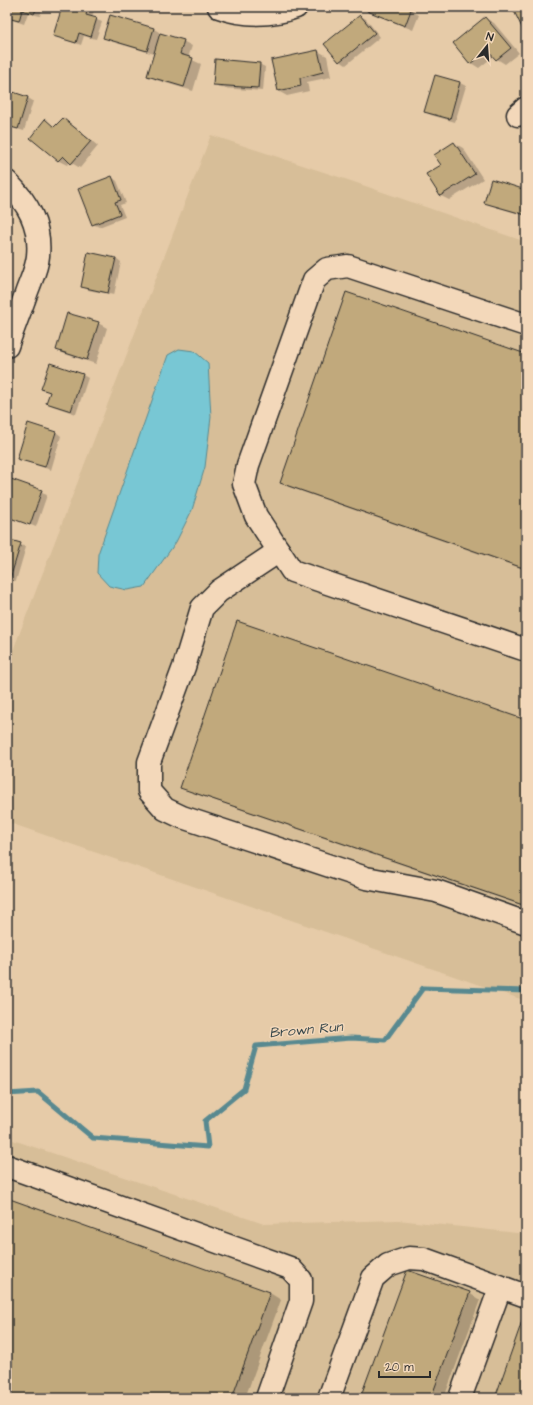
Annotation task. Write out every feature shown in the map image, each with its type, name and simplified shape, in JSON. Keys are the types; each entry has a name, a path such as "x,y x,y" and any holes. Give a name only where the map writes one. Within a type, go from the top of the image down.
{"street":[{"path":"219,7 227,10 252,14 277,12 296,7"},
{"path":"7,182 20,194 30,211 37,230 38,256 35,270 7,346"},
{"path":"526,326 348,266 327,269 314,280 248,464 244,484 256,516 292,571 526,650"},
{"path":"279,551 219,591 202,608 184,667 149,762 149,790 165,809 190,819 366,878 436,891 526,923"},
{"path":"7,1166 290,1268 301,1280 301,1301 267,1398"},
{"path":"329,1398 373,1278 388,1265 409,1258 424,1259 500,1288 526,1296"},
{"path":"460,1398 500,1288"}],"shaded area":[{"path":"211,135 351,181 526,242 526,1001 7,822 7,666"},
{"path":"7,1138 264,1224 398,1220 526,1234 526,1398 7,1398"}],"water":[{"path":"179,349 194,351 208,363 211,417 205,467 192,510 176,542 144,587 127,590 109,586 97,573 98,554 168,355"}],"building":[{"path":"7,7 37,7 34,14 22,10 19,21 7,18"},
{"path":"62,7 88,7 86,15 97,18 91,37 79,33 76,43 53,36"},
{"path":"368,7 405,7 411,10 405,26 367,11"},
{"path":"526,7 526,36 514,11"},
{"path":"110,15 154,28 147,51 103,38"},
{"path":"360,15 375,33 339,62 324,44"},
{"path":"485,17 511,48 496,60 487,50 470,64 453,43"},
{"path":"160,33 184,40 180,54 193,58 184,87 147,76"},
{"path":"318,50 323,72 300,78 301,86 278,91 271,60"},
{"path":"215,59 260,63 258,88 213,85"},
{"path":"435,75 460,82 450,119 424,112"},
{"path":"7,90 28,97 18,129 7,126"},
{"path":"63,118 91,141 71,164 63,156 58,161 30,138 45,119 54,127"},
{"path":"454,142 475,174 440,196 426,174 441,165 434,155"},
{"path":"112,176 121,200 115,202 120,214 92,225 78,189"},
{"path":"491,179 526,190 526,215 484,203"},
{"path":"88,252 116,258 108,293 81,287"},
{"path":"346,292 526,354 526,569 280,483"},
{"path":"67,313 99,322 87,360 56,350"},
{"path":"50,363 83,374 71,411 46,403 50,392 41,389"},
{"path":"28,423 56,432 45,467 17,459"},
{"path":"8,478 42,490 30,525 7,517 11,504 7,503"},
{"path":"7,539 21,543 10,579 7,578"},
{"path":"237,621 526,720 526,906 180,788"},
{"path":"7,1198 270,1292 232,1398 7,1398"},
{"path":"407,1270 470,1292 431,1398 360,1398"},
{"path":"525,1311 526,1398 495,1398 519,1330"}],"waterway":[{"name":"Brown Run","path":"7,1094 38,1092 93,1138 208,1147 205,1121 244,1089 256,1046 351,1038 385,1040 423,988 526,991"}]}
